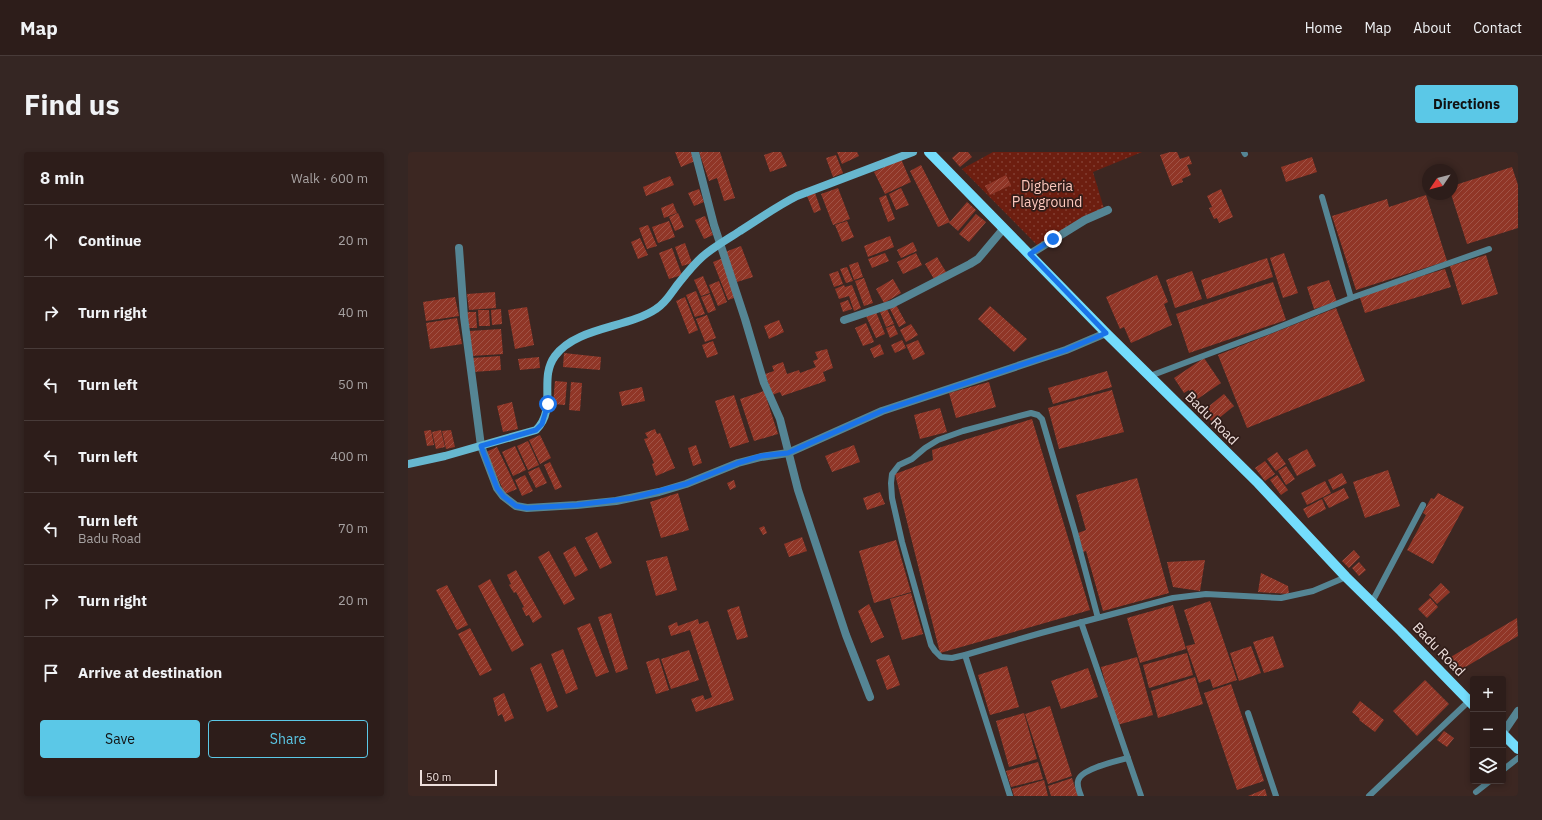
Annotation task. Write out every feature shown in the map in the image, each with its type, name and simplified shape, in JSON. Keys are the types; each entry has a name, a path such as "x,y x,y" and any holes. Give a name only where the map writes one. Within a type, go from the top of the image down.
{"main road":[{"name":"Badu Road","path":"928,152 1030,254 1106,333 1258,483 1346,577 1470,702"},
{"path":"1506,737 1518,749"}],"street":[{"path":"695,152 714,224 746,319 764,383 780,419 803,505 846,635 870,697"},
{"path":"408,464 445,456 536,430 542,424 548,404 548,371 554,357 564,346 594,332 628,322 656,309 668,298 704,255 797,196 913,152"},
{"path":"1030,254 1086,220 1108,210"},
{"path":"844,320 892,304 970,264 978,259 1004,228"},
{"path":"459,248 464,317 481,446 497,488 503,496 516,506 527,508 577,505 632,498 686,484 738,463 761,456 788,453 882,411 1066,350 1106,333"},
{"path":"1506,730 1518,712"}],"lane":[{"path":"1322,198 1351,298"},
{"path":"1150,376 1272,330 1351,298 1489,249"},
{"path":"1098,618 1042,419 1038,414 1031,413 980,425 938,440 925,448 912,459 899,465 892,474 892,498 902,542 931,645 941,656 952,658 965,655 1173,598 1206,594 1281,598 1314,591 1346,577"},
{"path":"1372,602 1423,505"},
{"path":"1081,622 1141,796"},
{"path":"965,655 1010,796"},
{"path":"1369,796 1470,704"},
{"path":"1248,713 1276,796"},
{"path":"1081,796 1077,782 1083,773 1128,758"},
{"path":"1506,768 1518,758"},
{"path":"1476,792 1486,784"}],"green space":[{"name":"Digberia Playground","path":"993,152 1142,152 1093,172 1105,212 1038,246 962,169"}],"building":[{"path":"675,152 692,152 695,161 681,167"},
{"path":"699,152 720,152 735,198 724,201 717,178 709,181"},
{"path":"773,152 781,152 787,166 770,172 764,155"},
{"path":"837,152 857,152 859,156 842,164"},
{"path":"959,152 968,152 972,157 960,167 952,158"},
{"path":"1170,152 1177,152 1180,159 1189,156 1192,164 1187,165 1191,175 1182,179 1183,182 1172,186 1160,155"},
{"path":"836,155 843,173 833,177 826,158"},
{"path":"1312,157 1317,172 1286,182 1281,167"},
{"path":"901,159 911,182 885,194 874,172"},
{"path":"921,165 950,222 938,227 910,171"},
{"path":"1512,167 1518,185 1518,228 1467,244 1453,200 1458,200 1458,184"},
{"path":"1006,175 1011,185 990,195 985,186"},
{"path":"670,176 674,185 646,196 643,187"},
{"path":"838,188 850,219 833,225 821,194"},
{"path":"901,188 909,205 896,210 889,194"},
{"path":"699,189 704,202 694,206 688,193"},
{"path":"1221,189 1233,217 1219,223 1217,218 1214,219 1209,208 1212,207 1207,196"},
{"path":"815,193 821,210 814,213 807,196"},
{"path":"886,195 895,219 888,222 879,198"},
{"path":"1422,196 1422,200 1428,200 1447,261 1356,290 1332,216 1387,199 1389,207"},
{"path":"967,202 976,210 958,231 949,223"},
{"path":"673,203 677,213 664,218 661,208"},
{"path":"678,213 684,227 675,231 669,217"},
{"path":"976,214 986,222 969,242 959,234"},
{"path":"705,216 713,235 704,239 695,220"},
{"path":"669,221 675,237 658,243 652,227"},
{"path":"847,221 854,237 842,242 835,225"},
{"path":"648,225 657,246 647,249 639,228"},
{"path":"890,236 894,247 868,257 864,246"},
{"path":"640,238 648,255 638,259 631,242"},
{"path":"913,242 917,251 901,258 897,250"},
{"path":"685,243 692,263 682,266 675,247"},
{"path":"741,246 753,277 737,282 725,252"},
{"path":"672,248 682,275 669,279 659,253"},
{"path":"885,253 889,261 872,268 868,259"},
{"path":"916,253 922,265 903,274 897,262"},
{"path":"1284,253 1298,293 1283,298 1270,258"},
{"path":"1486,255 1498,294 1462,305 1450,266"},
{"path":"937,257 946,272 934,279 925,264"},
{"path":"723,258 737,297 728,300 713,262"},
{"path":"1267,258 1273,277 1207,299 1201,280"},
{"path":"858,262 863,277 854,280 849,265"},
{"path":"847,267 853,281 846,283 840,269"},
{"path":"1445,269 1451,287 1365,313 1359,295"},
{"path":"838,271 843,284 834,287 829,274"},
{"path":"1192,271 1202,299 1175,308 1166,280"},
{"path":"1157,275 1168,302 1164,304 1172,325 1131,343 1124,327 1120,329 1106,297"},
{"path":"703,276 710,293 701,296 694,280"},
{"path":"864,278 873,303 864,306 855,281"},
{"path":"893,279 901,293 884,303 876,289"},
{"path":"1329,280 1337,302 1314,309 1307,287"},
{"path":"719,281 727,302 718,306 709,285"},
{"path":"1273,282 1286,320 1189,353 1176,314"},
{"path":"844,285 845,287 852,285 861,308 854,311 849,296 839,299 835,289"},
{"path":"696,291 705,314 695,317 686,295"},
{"path":"495,292 496,308 469,310 467,294"},
{"path":"710,294 716,310 708,313 701,297"},
{"path":"455,297 459,316 426,321 423,302"},
{"path":"685,297 698,330 689,334 676,301"},
{"path":"848,300 852,309 843,312 840,303"},
{"path":"895,303 906,323 899,327 889,307"},
{"path":"990,306 1027,339 1014,352 978,319"},
{"path":"527,307 534,345 515,349 508,310"},
{"path":"1336,308 1365,381 1247,428 1218,355"},
{"path":"501,309 502,324 492,325 491,310"},
{"path":"887,309 894,324 886,327 880,312"},
{"path":"478,310 489,310 490,326 479,326"},
{"path":"467,312 476,312 477,328 469,328"},
{"path":"876,312 885,334 876,338 866,316"},
{"path":"707,315 716,338 705,342 696,319"},
{"path":"457,318 462,344 430,349 426,323"},
{"path":"779,320 784,332 769,339 764,326"},
{"path":"866,323 874,342 863,346 855,328"},
{"path":"911,324 918,335 906,342 900,330"},
{"path":"894,325 898,334 890,338 886,328"},
{"path":"501,329 503,354 471,356 469,331"},
{"path":"902,340 906,348 895,353 891,345"},
{"path":"918,340 925,354 913,360 906,345"},
{"path":"713,341 718,354 707,358 702,345"},
{"path":"880,344 884,354 874,358 870,349"},
{"path":"827,349 833,368 823,372 826,381 782,396 780,392 772,395 765,374 774,371 772,366 783,362 787,374 799,370 800,373 816,367 813,361 818,359 815,352"},
{"path":"564,353 601,357 600,370 563,367"},
{"path":"500,356 501,370 473,372 472,358"},
{"path":"539,357 540,368 520,370 518,359"},
{"path":"1204,358 1221,383 1196,400 1189,390 1184,393 1174,378"},
{"path":"1107,371 1112,387 1053,404 1048,388"},
{"path":"555,381 567,382 565,405 553,404"},
{"path":"571,382 582,383 580,411 569,410"},
{"path":"989,382 996,407 956,418 949,393"},
{"path":"642,387 645,401 622,406 619,392"},
{"path":"1112,390 1124,432 1059,449 1048,408"},
{"path":"764,391 778,434 754,441 740,399"},
{"path":"1224,394 1234,406 1213,423 1203,411"},
{"path":"734,395 749,442 730,448 715,401"},
{"path":"512,402 518,429 503,432 497,406"},
{"path":"940,408 947,432 920,439 914,415"},
{"path":"1032,419 1090,610 940,653 895,474 933,460 932,450"},
{"path":"655,429 657,434 660,433 675,468 656,476 652,464 654,463 644,439 648,438 645,433"},
{"path":"431,430 434,445 427,446 424,431"},
{"path":"441,430 445,447 436,449 432,432"},
{"path":"451,430 455,447 446,449 442,431"},
{"path":"540,435 551,458 540,464 529,440"},
{"path":"528,441 539,465 528,470 517,446"},
{"path":"696,445 702,463 693,466 688,448"},
{"path":"854,445 860,462 832,472 825,456"},
{"path":"515,446 526,470 513,476 502,452"},
{"path":"497,447 517,489 505,494 486,452"},
{"path":"1307,449 1316,466 1297,476 1288,459"},
{"path":"1277,452 1286,464 1276,471 1267,459"},
{"path":"1265,461 1275,474 1265,481 1255,468"},
{"path":"550,462 562,487 555,490 544,465"},
{"path":"1286,466 1295,479 1286,485 1278,471"},
{"path":"539,467 547,483 536,488 528,472"},
{"path":"1388,470 1400,506 1365,518 1353,482"},
{"path":"1342,473 1347,483 1333,490 1328,480"},
{"path":"525,475 533,491 522,496 515,480"},
{"path":"1277,475 1288,490 1281,495 1270,480"},
{"path":"1137,478 1169,593 1103,611 1086,551 1083,552 1078,533 1086,530 1076,495"},
{"path":"734,480 736,487 730,490 727,483"},
{"path":"1325,481 1331,493 1307,505 1301,493"},
{"path":"1344,488 1349,498 1329,508 1323,498"},
{"path":"880,492 885,504 867,510 863,498"},
{"path":"678,493 689,530 661,538 650,502"},
{"path":"1438,493 1464,507 1433,564 1407,550 1426,515 1423,513 1431,498 1434,499"},
{"path":"1322,499 1326,509 1308,518 1303,509"},
{"path":"764,526 767,533 763,535 759,528"},
{"path":"597,532 612,563 600,569 585,538"},
{"path":"802,537 807,551 789,557 784,544"},
{"path":"896,540 911,592 874,603 859,551"},
{"path":"575,546 588,570 575,577 563,553"},
{"path":"1354,550 1360,557 1349,568 1342,561"},
{"path":"549,551 575,599 564,605 538,557"},
{"path":"667,556 677,590 656,596 646,561"},
{"path":"1205,560 1200,591 1173,587 1167,562"},
{"path":"1359,562 1366,570 1359,576 1352,568"},
{"path":"516,570 542,617 533,623 529,615 526,616 522,608 524,607 516,592 514,593 509,585 511,584 507,575"},
{"path":"1261,573 1288,586 1289,594 1258,592"},
{"path":"490,579 524,645 512,652 478,586"},
{"path":"1441,583 1450,592 1437,604 1429,595"},
{"path":"447,585 468,625 457,630 436,590"},
{"path":"911,593 923,634 902,640 890,599"},
{"path":"1430,598 1438,607 1427,618 1418,609"},
{"path":"1210,601 1237,680 1213,688 1210,679 1199,683 1186,646 1195,644 1184,610"},
{"path":"869,604 884,637 871,643 858,611"},
{"path":"1173,605 1186,649 1140,663 1127,618"},
{"path":"739,606 748,637 737,640 727,610"},
{"path":"611,613 628,669 616,673 598,617"},
{"path":"1517,618 1518,636 1457,672 1449,658"},
{"path":"698,619 699,624 708,621 734,700 696,712 691,699 703,695 705,700 712,697 690,630 671,636 668,626 677,622 678,626"},
{"path":"590,623 609,672 596,677 577,628"},
{"path":"470,628 492,670 480,676 458,634"},
{"path":"1273,636 1284,667 1264,673 1253,642"},
{"path":"1251,646 1261,673 1239,681 1230,653"},
{"path":"563,649 578,689 566,694 551,654"},
{"path":"689,650 699,680 671,689 661,659"},
{"path":"1187,653 1193,675 1149,688 1143,665"},
{"path":"889,655 900,685 887,690 876,660"},
{"path":"1137,657 1153,715 1117,725 1101,667"},
{"path":"659,658 669,690 656,694 646,662"},
{"path":"541,663 558,707 547,712 530,668"},
{"path":"1007,666 1019,707 990,715 978,675"},
{"path":"1088,668 1098,697 1061,709 1051,681"},
{"path":"1195,677 1203,704 1158,718 1151,691"},
{"path":"1425,680 1449,704 1417,736 1393,711"},
{"path":"1231,684 1264,781 1237,790 1204,693"},
{"path":"504,693 514,718 505,722 502,714 498,716 493,698"},
{"path":"1360,701 1384,720 1375,732 1359,720 1360,719 1352,712"},
{"path":"1050,706 1072,776 1048,784 1025,714"},
{"path":"1024,713 1037,759 1009,767 996,721"},
{"path":"1444,731 1454,738 1447,747 1437,740"},
{"path":"1038,762 1043,779 1011,787 1006,771"},
{"path":"1072,778 1078,796 1051,796 1048,786"},
{"path":"1044,780 1048,796 1014,796 1012,789"},
{"path":"1265,789 1267,796 1248,796"}],"route":[{"path":"548,404 546,416 542,424 536,430 481,446 497,488 503,496 516,506 527,508 577,505 632,498 686,484 738,463 761,456 788,453 882,411 1035,361 1106,333 1030,254 1053,239"}]}
